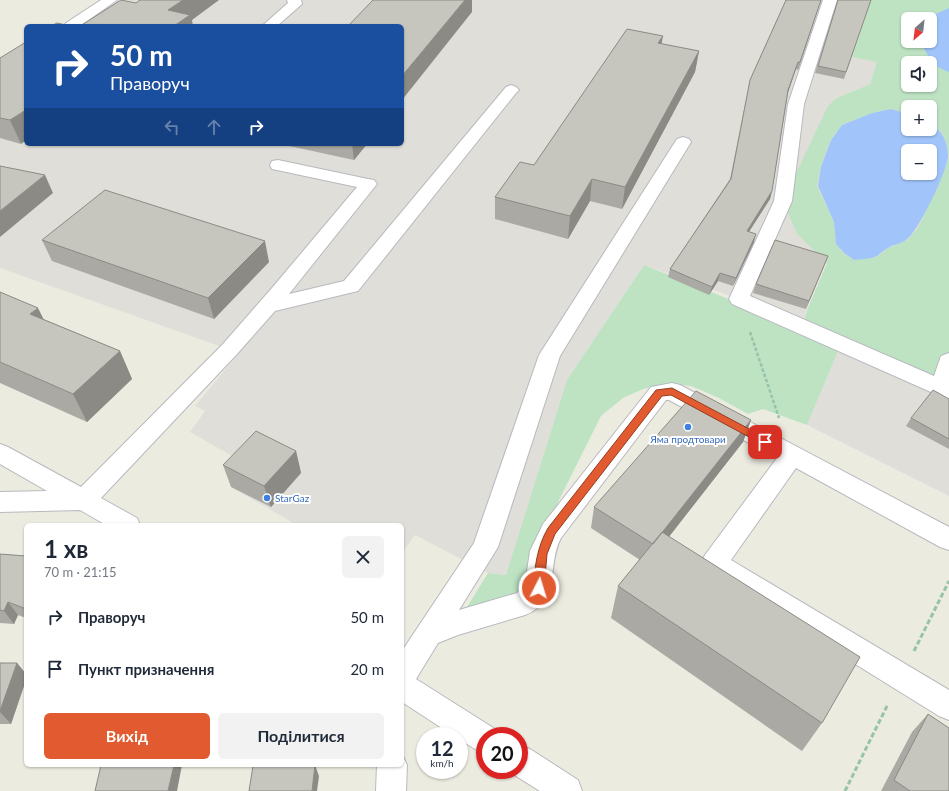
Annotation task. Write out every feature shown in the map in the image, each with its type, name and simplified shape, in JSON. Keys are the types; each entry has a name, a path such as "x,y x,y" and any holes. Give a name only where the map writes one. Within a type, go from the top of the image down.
{"street":[{"path":"74,24 110,0"},
{"path":"271,24 294,4 294,0"},
{"path":"830,0 796,104 783,201 739,299 946,391 949,361"},
{"path":"267,306 351,286 512,90"},
{"path":"404,672 485,547 550,355 683,142"},
{"path":"0,502 84,500 230,349 368,184 278,165"},
{"path":"428,634 457,623 525,603 533,597 539,588 542,554 546,541 552,531 659,393 672,391 949,539"},
{"path":"0,453 124,523"},
{"path":"792,456 714,563 949,706"},
{"path":"404,687 476,733"},
{"path":"528,766 567,791"},
{"path":"391,791 392,767"}],"path":[{"path":"739,299 792,456"}],"shaded area":[{"path":"128,0 871,0 852,57 877,62 870,84 837,98 783,201 836,244 834,222 817,186 821,167 831,139 842,125 872,113 891,109 901,112 901,136 937,136 937,128 940,130 945,139 949,157 918,228 907,240 888,248 877,257 854,260 843,253 825,264 806,310 802,327 739,299 644,265 567,380 506,575 488,573 415,535 404,550 404,523 294,523 231,487 250,466 190,432 205,411 195,406 239,353 0,268 0,86 24,69 24,146 404,146 404,24 91,24"},
{"path":"841,344 949,361 949,496 807,425"}],"green space":[{"path":"871,0 949,0 949,157 949,361 942,389 841,344 807,425 763,409 748,414 719,398 691,386 665,384 643,389 623,398 601,416 560,498 521,590 512,599 464,612 488,573 506,575 567,380 644,265 826,338 802,327 807,310 827,263 797,234 783,201 828,106 837,98 870,84 877,62 852,57","holes":["901,100 937,100 937,128 940,130 945,139 949,157 918,228 907,240 888,248 877,257 854,260 843,253 836,244 834,222 817,186 821,167 831,139 842,125 872,113 891,109 901,112"]}],"water":[{"path":"949,8 949,72 937,66 937,56 928,56 924,48 937,48 937,14"},
{"path":"891,109 901,112 901,136 937,136 937,128 944,137 947,145 948,155 944,173 925,213 912,234 905,241 886,249 875,257 868,259 854,260 844,253 836,244 834,222 818,186 821,167 831,140 842,125 872,113"}],"building":[{"path":"121,0 136,3 140,0 183,0 168,10 190,15 177,24 83,24"},
{"path":"373,0 465,0 404,74 404,24 350,24"},
{"path":"786,0 821,0 800,62 798,62 788,90 772,191 747,231 756,234 736,278 720,273 712,287 670,269 731,179 750,80"},
{"path":"838,0 871,0 846,72 818,66"},
{"path":"627,29 663,36 658,43 699,51 625,187 592,179 570,216 495,197 520,162 534,165"},
{"path":"24,43 24,111 10,120 0,118 0,58"},
{"path":"0,166 45,175 0,211"},
{"path":"105,190 265,241 208,298 42,240"},
{"path":"775,240 828,256 809,301 756,284"},
{"path":"0,292 38,308 30,314 120,351 73,394 0,362"},
{"path":"933,390 949,399 949,439 911,418"},
{"path":"696,391 751,420 653,544 594,507"},
{"path":"256,431 296,451 264,486 223,465"},
{"path":"662,532 860,657 822,723 618,586"},
{"path":"0,554 24,556 24,608 8,602 4,611 0,610"},
{"path":"0,663 17,663 0,711"},
{"path":"928,714 949,728 949,791 910,791 894,780"},
{"path":"101,767 174,767 168,791 95,791"},
{"path":"253,767 315,767 312,791 249,791"}],"place":[{"name":"Яма продтовари","path":"688,427"},
{"name":"StarGaz","path":"267,498"}],"route":[{"path":"539,588 542,554 546,541 552,531 659,393 672,391 765,442"}]}
